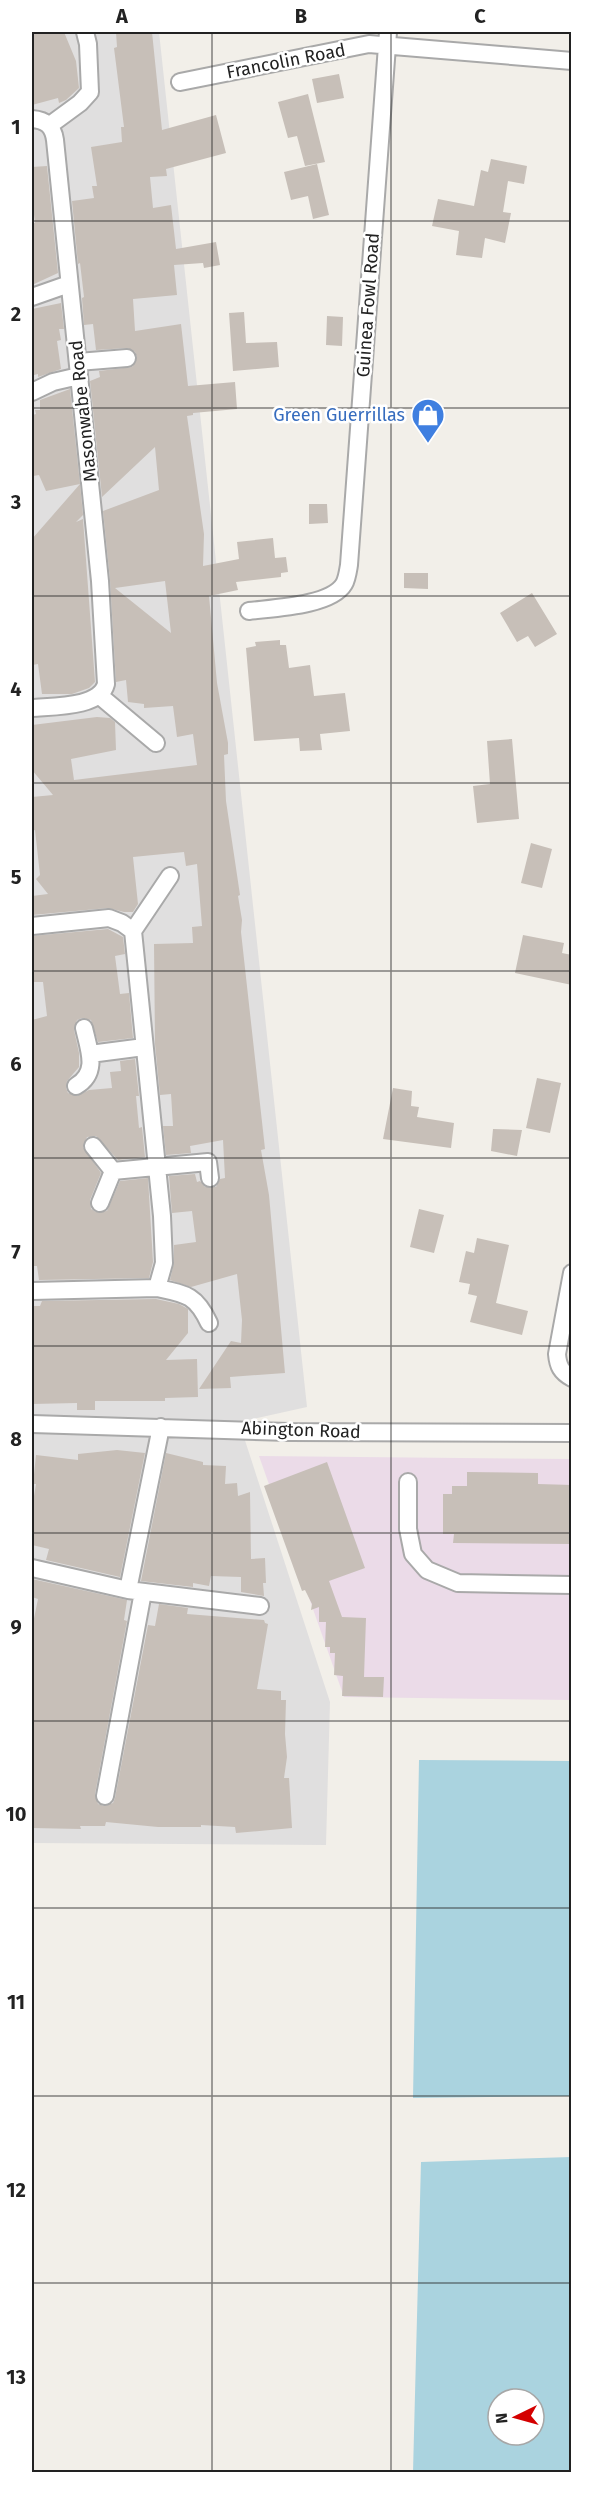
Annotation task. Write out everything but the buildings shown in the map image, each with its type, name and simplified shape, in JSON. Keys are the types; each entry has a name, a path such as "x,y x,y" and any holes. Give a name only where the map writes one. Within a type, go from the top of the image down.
{"street":[{"path":"32,119 50,125 89,94 86,38"},
{"name":"Francolin Road","path":"180,82 387,39 572,61"},
{"name":"Guinea Fowl Road","path":"249,611 306,603 331,596 345,583 349,565 387,39"},
{"name":"Masonwabe Road","path":"50,125 55,140 100,581 106,684 100,696"},
{"path":"32,297 69,284"},
{"path":"32,392 78,369 128,358"},
{"path":"32,708 81,702 100,696 156,743"},
{"path":"157,1288 164,1263 157,1168 133,931 170,876"},
{"path":"32,926 109,918 133,931"},
{"path":"76,1086 88,1077 91,1070 84,1028"},
{"path":"90,1054 144,1047"},
{"path":"93,1146 113,1171"},
{"path":"113,1171 208,1163"},
{"path":"100,1203 113,1171"},
{"path":"572,1273 557,1354 558,1366 563,1373 572,1378"},
{"path":"32,1291 157,1288 185,1294 194,1299 209,1323"},
{"name":"Abington Road","path":"32,1424 289,1432 572,1433"},
{"path":"105,1796 161,1427"},
{"path":"408,1482 408,1529 413,1554 428,1570 458,1583 572,1585"},
{"path":"32,1568 136,1591 260,1606"}],"shaded area":[{"path":"32,32 159,32 307,1407 239,1422 330,1702 326,1845 32,1843"},
{"path":"259,1456 571,1459 571,1700 344,1697"}],"water":[{"path":"419,1760 571,1761 571,2096 413,2098"},
{"path":"571,2157 571,2472 413,2472 421,2162"}],"place":[{"name":"Green Guerrillas","path":"428,444"}]}
